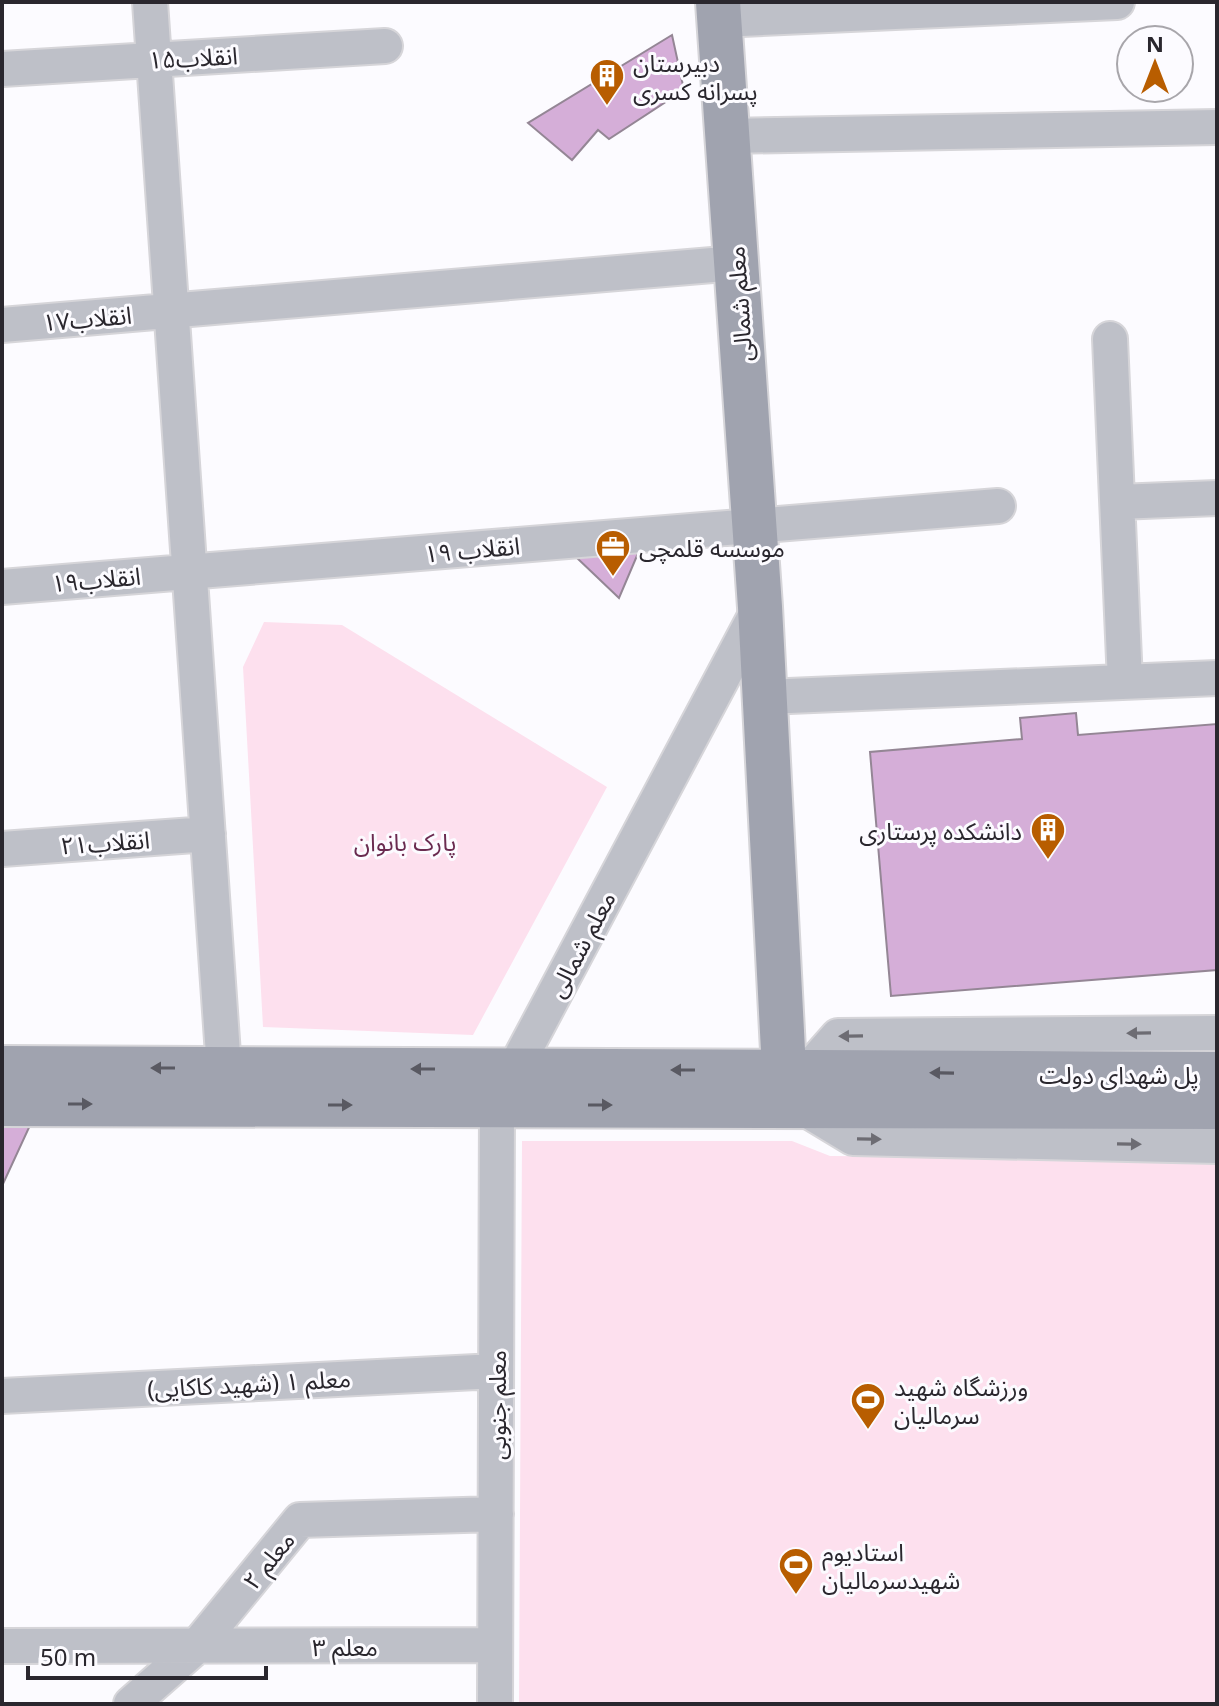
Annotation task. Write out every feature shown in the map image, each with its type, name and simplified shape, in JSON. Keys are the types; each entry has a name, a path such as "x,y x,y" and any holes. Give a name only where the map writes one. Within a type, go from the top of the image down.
{"main road":[{"name":"معلم شمالی","path":"719,11 765,697 797,1082"},
{"path":"2,1068 224,1069 505,1087"},
{"name":"پل شهدای دولت","path":"1020,1091 1217,1074"},
{"path":"2,1104 505,1087 797,1082 1020,1091"},
{"name":"پل شهدای دولت","path":"1020,1091 1217,1107"}],"street":[{"path":"150,2 224,1069"},
{"path":"719,11 1117,2"},
{"name":"انقلاب۱۵","path":"2,69 385,46"},
{"path":"728,136 1217,127"},
{"name":"انقلاب۱۷","path":"2,325 736,263"},
{"path":"1110,339 1125,682"},
{"path":"1118,502 1217,498"},
{"name":"انقلاب ۱۹","path":"189,572 998,506"},
{"name":"انقلاب۱۹","path":"2,587 189,572"},
{"name":"معلم شمالی","path":"505,1087 760,607"},
{"path":"765,697 1217,678"},
{"name":"انقلاب۲۱","path":"2,849 208,834"},
{"path":"1217,1033 838,1036 797,1082 853,1138 1217,1146"},
{"name":"معلم جنوبی","path":"495,1704 496,1371 505,1087"},
{"name":"معلم ۱ (شهید کاکایی)","path":"2,1396 496,1371"},
{"name":"معلم ۲","path":"131,1704 197,1646 300,1520 496,1514"},
{"name":"معلم ۳","path":"2,1646 495,1645"}],"green space":[{"name":"پارک بانوان","path":"264,622 342,625 607,787 473,1035 263,1027 243,667"},
{"name":"ورزشگاه شهید سرمالیان","path":"522,1141 792,1141 830,1156 1217,1158 1217,1704 519,1704"}],"building":[{"name":"دبیرستان پسرانه کسری","path":"672,35 684,90 609,139 598,130 572,160 528,123"},
{"name":"موسسه قلمچی","path":"639,551 619,598 576,557"},
{"name":"دانشکده پرستاری","path":"1076,713 1078,735 1217,724 1217,970 891,996 870,752 1022,739 1020,718"},
{"path":"2,1121 32,1121 2,1186"}],"place":[{"name":"دبیرستان پسرانه کسری","path":"607,107"},
{"name":"موسسه قلمچی","path":"613,578"},
{"name":"دانشکده پرستاری","path":"1048,861"},
{"name":"ورزشگاه شهید سرمالیان","path":"868,1431"},
{"name":"استادیوم شهیدسرمالیان","path":"796,1596"}]}
